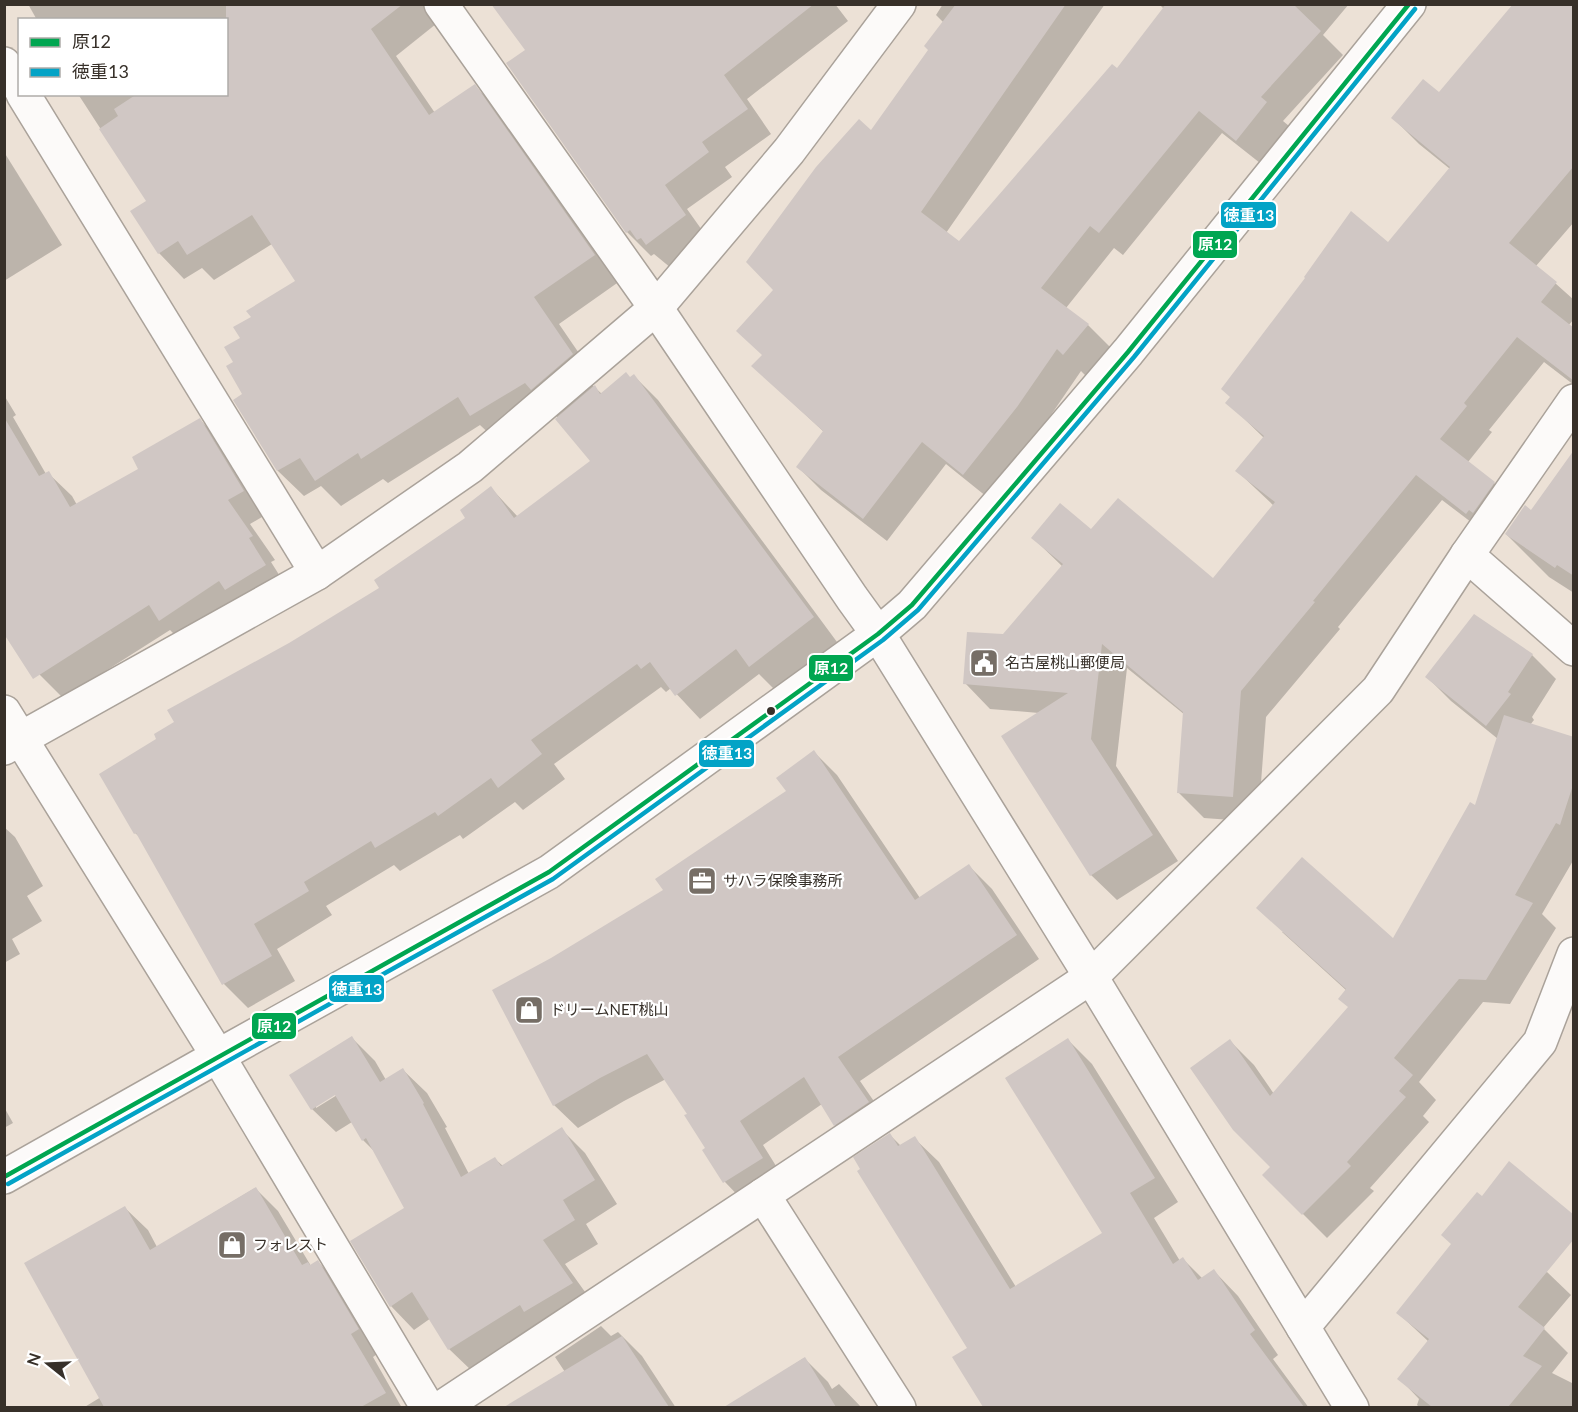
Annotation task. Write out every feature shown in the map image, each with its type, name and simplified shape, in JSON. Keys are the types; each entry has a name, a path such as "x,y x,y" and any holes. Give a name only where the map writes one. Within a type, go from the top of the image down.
{"street":[{"path":"441,4 656,308 878,634 1091,977 1352,1407"},
{"path":"428,1407 218,1056 10,733 317,573 470,467 656,308 789,152 899,4"},
{"path":"4,1177 549,872 878,634 912,605 1121,361 1409,4"},
{"path":"4,64 18,85"},
{"path":"25,96 317,573"},
{"path":"441,1407 1091,977 1378,690 1467,555 1574,401"},
{"path":"1467,555 1574,649"},
{"path":"1303,1327 1540,1042 1574,954"},
{"path":"764,1195 899,1407"}],"building":[{"path":"226,4 403,4 371,29 429,115 475,84 595,255 534,297 573,354 531,390 525,383 470,416 458,397 361,459 358,453 315,481 300,458 277,471 233,400 242,394 226,366 233,362 224,347 240,338 233,327 251,317 246,311 295,281 252,215 187,255 178,241 158,254 130,211 146,201 99,129 118,116 114,109 134,96 228,96 228,18 226,18"},
{"path":"491,4 814,4 724,75 748,109 702,142 709,152 665,185 686,215 646,245 641,238 637,240 630,230 626,233 506,63 525,50"},
{"path":"956,4 1066,4 921,212 959,241 1112,64 1117,68 1166,4 1293,4 1321,31 1261,97 1267,102 1236,141 1199,111 1099,233 1090,226 1041,288 1089,324 1063,355 1057,349 1017,407 963,475 922,442 863,519 796,467 823,431 751,366 762,355 736,331 773,290 746,262 816,167 859,119 871,130 928,50 924,46"},
{"path":"1513,4 1574,4 1574,166 1509,243 1557,282 1541,302 1574,328 1574,381 1517,337 1464,403 1467,406 1440,439 1495,482 1473,513 1469,510 1466,514 1416,475 1241,691 1233,797 1177,793 1183,712 1102,644 1091,739 1153,835 1090,876 1001,736 1068,693 963,684 967,632 1003,634 1063,564 1031,538 1060,503 1091,529 1118,498 1213,578 1275,502 1235,471 1264,436 1225,403 1230,397 1221,389 1305,278 1351,211 1388,242 1450,167 1391,118 1423,79 1439,92"},
{"path":"626,372 630,377 634,374 814,617 749,667 736,649 675,696 650,662 641,669 637,664 531,740 542,754 498,788 491,778 438,816 435,812 375,848 371,841 304,882 309,891 254,924 272,956 222,985 136,833 134,834 99,774 156,739 154,734 174,722 167,710 289,643 379,588 374,580 465,518 460,510 491,486 514,518 590,461 555,419 595,385 600,394"},
{"path":"4,417 39,476 49,471 70,507 138,469 132,457 200,418 244,491 228,500 253,536 249,538 266,565 225,590 219,581 159,621 149,605 33,679 4,634"},
{"path":"1574,450 1574,576 1557,565 1555,568 1505,534 1525,505 1531,510"},
{"path":"1474,614 1533,654 1508,692 1511,694 1486,726 1425,677"},
{"path":"1504,715 1574,737 1574,782 1560,825 1556,823 1515,895 1533,903 1486,980 1459,979 1394,1058 1413,1075 1399,1091 1406,1097 1347,1162 1351,1166 1302,1215 1262,1175 1270,1167 1233,1130 1190,1068 1230,1039 1270,1096 1348,1007 1338,999 1346,989 1256,908 1302,857 1393,938 1470,802 1475,805"},
{"path":"814,750 915,900 969,864 1017,935 838,1057 869,1102 834,1126 804,1077 740,1121 763,1158 723,1183 702,1150 705,1148 684,1115 687,1114 647,1054 553,1106 492,990 551,958 663,890 655,879 786,791 776,778"},
{"path":"352,1036 380,1082 403,1068 424,1103 461,1177 495,1157 501,1166 562,1127 595,1180 563,1200 575,1220 543,1240 573,1283 524,1312 520,1305 448,1350 412,1292 390,1307 350,1241 404,1208 366,1138 362,1141 335,1095 311,1110 289,1075"},
{"path":"1068,1038 1155,1178 1130,1193 1173,1264 1183,1257 1198,1280 1214,1269 1255,1330 1250,1334 1304,1407 983,1407 952,1357 967,1348 857,1171 860,1169 853,1157 890,1133 898,1146 915,1136 1010,1289 1102,1233 1005,1078"},
{"path":"1509,1161 1574,1215 1574,1239 1518,1307 1545,1328 1523,1356 1542,1366 1508,1407 1432,1407 1397,1379 1429,1339 1396,1313 1451,1244 1441,1235 1477,1192 1482,1196"},
{"path":"256,1187 302,1265 308,1262 310,1265 318,1260 359,1329 351,1334 386,1393 361,1407 104,1407 24,1263 125,1206 150,1250"},
{"path":"622,1336 669,1407 504,1407"},
{"path":"805,1357 836,1407 724,1407"}],"transit line":[{"name":"原12","path":"4,1177 549,872 878,634 912,605 1128,352 1409,4"},
{"name":"徳重13","path":"8,1184 553,879 883,640 918,610 1134,357 1415,9"}],"place":[{"name":"名古屋桃山郵便局","path":"984,663"},
{"name":"サハラ保険事務所","path":"702,881"},
{"name":"ドリームNET桃山","path":"529,1010"},
{"name":"フォレスト","path":"232,1245"}]}
